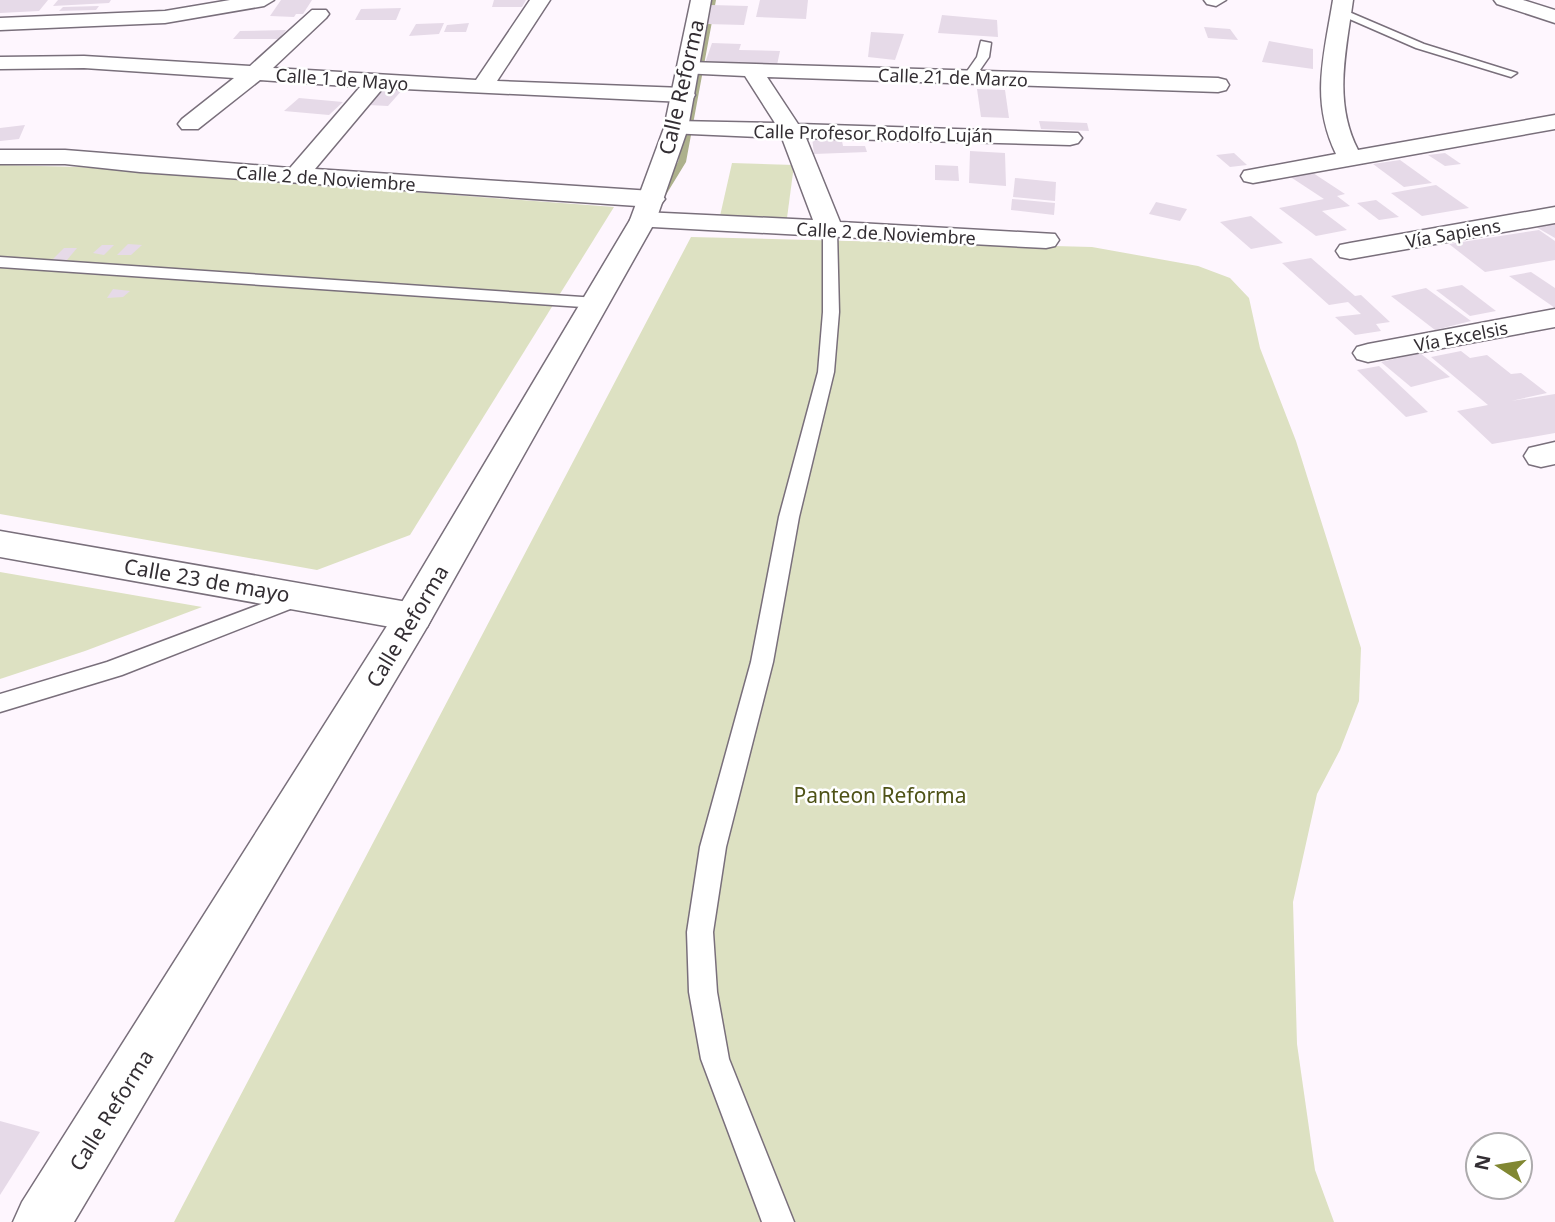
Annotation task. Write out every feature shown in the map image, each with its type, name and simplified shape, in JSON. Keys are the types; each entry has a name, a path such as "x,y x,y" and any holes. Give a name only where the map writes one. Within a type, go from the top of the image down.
{"street":[{"path":"0,23 165,17 264,0"},
{"path":"482,87 540,0"},
{"name":"Calle Reforma","path":"42,1222 413,617 597,303 648,210 683,97 701,0"},
{"path":"1504,0 1555,17"},
{"path":"1342,3 1332,101 1335,123 1350,158"},
{"path":"190,124 255,73 319,14"},
{"name":"Calle 1 de Mayo","path":"0,62 84,62 683,97"},
{"path":"752,70 791,131 830,230"},
{"name":"Calle 21 de Marzo","path":"683,97 752,70 1218,85"},
{"path":"296,176 376,81"},
{"name":"Calle Profesor Rodolfo Luján","path":"683,97 791,131 1070,138"},
{"path":"1254,176 1555,122"},
{"name":"Calle 2 de Noviembre","path":"0,157 65,157 296,176 830,230 1046,240"},
{"name":"Vía Sapiens","path":"1350,251 1555,215"},
{"name":"Vía Excelsis","path":"1368,354 1555,318"},
{"name":"Calle 23 de mayo","path":"0,544 413,617"}],"lane":[{"path":"1342,3 1420,46 1511,73"},
{"path":"969,77 983,57 985,43"},
{"path":"778,1222 715,1059 703,992 700,932 713,847 762,662 789,517 825,372 832,303 830,230"},
{"path":"0,262 597,303"},
{"path":"0,703 45,692 110,670 301,597"}],"green space":[{"path":"732,163 794,165 787,218 720,216"},
{"path":"0,165 79,167 614,207 410,535 317,570 0,514"},
{"name":"Panteon Reforma","path":"691,237 1092,247 1198,266 1230,278 1249,298 1260,348 1296,441 1361,648 1359,701 1340,750 1317,794 1293,902 1297,1044 1315,1170 1334,1222 174,1222"},
{"path":"0,572 202,607 85,651 0,679"}],"building":[{"path":"0,0 48,0 39,11 0,13"},
{"path":"58,0 111,0 109,3 53,6"},
{"path":"281,0 312,0 303,14 296,14 294,17 270,16"},
{"path":"494,0 526,0 522,7 492,7"},
{"path":"760,0 808,0 806,19 756,17"},
{"path":"711,5 748,6 744,25 706,24"},
{"path":"99,6 96,10 59,11 63,7"},
{"path":"401,8 396,20 355,20 361,9"},
{"path":"942,15 997,20 998,37 938,33"},
{"path":"444,23 439,34 409,36 416,24"},
{"path":"469,23 466,32 444,32 447,25"},
{"path":"1204,27 1230,29 1238,40 1208,38"},
{"path":"286,30 279,39 233,39 240,31"},
{"path":"871,32 904,34 895,60 868,57"},
{"path":"1269,41 1313,49 1313,69 1262,62"},
{"path":"712,43 741,44 739,50 780,51 777,65 705,63"},
{"path":"384,88 403,89 388,106 368,105"},
{"path":"977,89 1005,90 1009,118 981,117"},
{"path":"299,98 343,102 329,115 284,111"},
{"path":"1039,121 1087,123 1089,131 1041,129"},
{"path":"25,125 19,139 0,141 0,128"},
{"path":"841,136 843,146 865,146 867,152 814,154 812,137"},
{"path":"970,151 1005,153 1006,186 969,183"},
{"path":"1234,153 1247,165 1230,167 1216,155"},
{"path":"1445,153 1461,164 1445,166 1428,155"},
{"path":"1400,160 1432,183 1404,187 1373,164"},
{"path":"935,165 958,166 959,181 935,180"},
{"path":"1310,171 1345,194 1337,196 1350,206 1322,211 1347,230 1316,236 1279,208 1324,199 1289,176"},
{"path":"1015,178 1056,182 1055,201 1013,197"},
{"path":"1436,185 1469,208 1422,216 1391,193"},
{"path":"1012,199 1055,203 1054,215 1011,210"},
{"path":"1376,200 1399,217 1379,220 1357,203"},
{"path":"1156,202 1187,209 1180,221 1149,214"},
{"path":"1251,216 1283,243 1251,249 1220,222"},
{"path":"1555,222 1555,238 1536,227"},
{"path":"1539,230 1555,241 1555,260 1485,272 1449,244"},
{"path":"128,244 142,245 131,255 117,255"},
{"path":"102,245 114,245 104,255 93,253"},
{"path":"64,248 77,248 67,260 52,260"},
{"path":"1311,258 1355,296 1361,295 1390,322 1376,324 1381,331 1355,335 1335,317 1361,314 1348,302 1329,305 1282,263"},
{"path":"1531,272 1555,288 1555,308 1509,276"},
{"path":"1462,285 1496,311 1470,316 1436,290"},
{"path":"1426,288 1471,321 1435,330 1391,296"},
{"path":"113,289 130,291 123,297 107,298"},
{"path":"1461,351 1470,358 1487,355 1511,374 1521,373 1547,393 1511,401 1555,394 1555,433 1492,444 1457,411 1488,405 1431,357"},
{"path":"1420,353 1450,377 1411,387 1381,362"},
{"path":"1379,366 1428,412 1406,417 1357,370"},
{"path":"0,1121 40,1132 0,1195"}],"waterway":[{"path":"661,196 682,162 713,0"}]}
